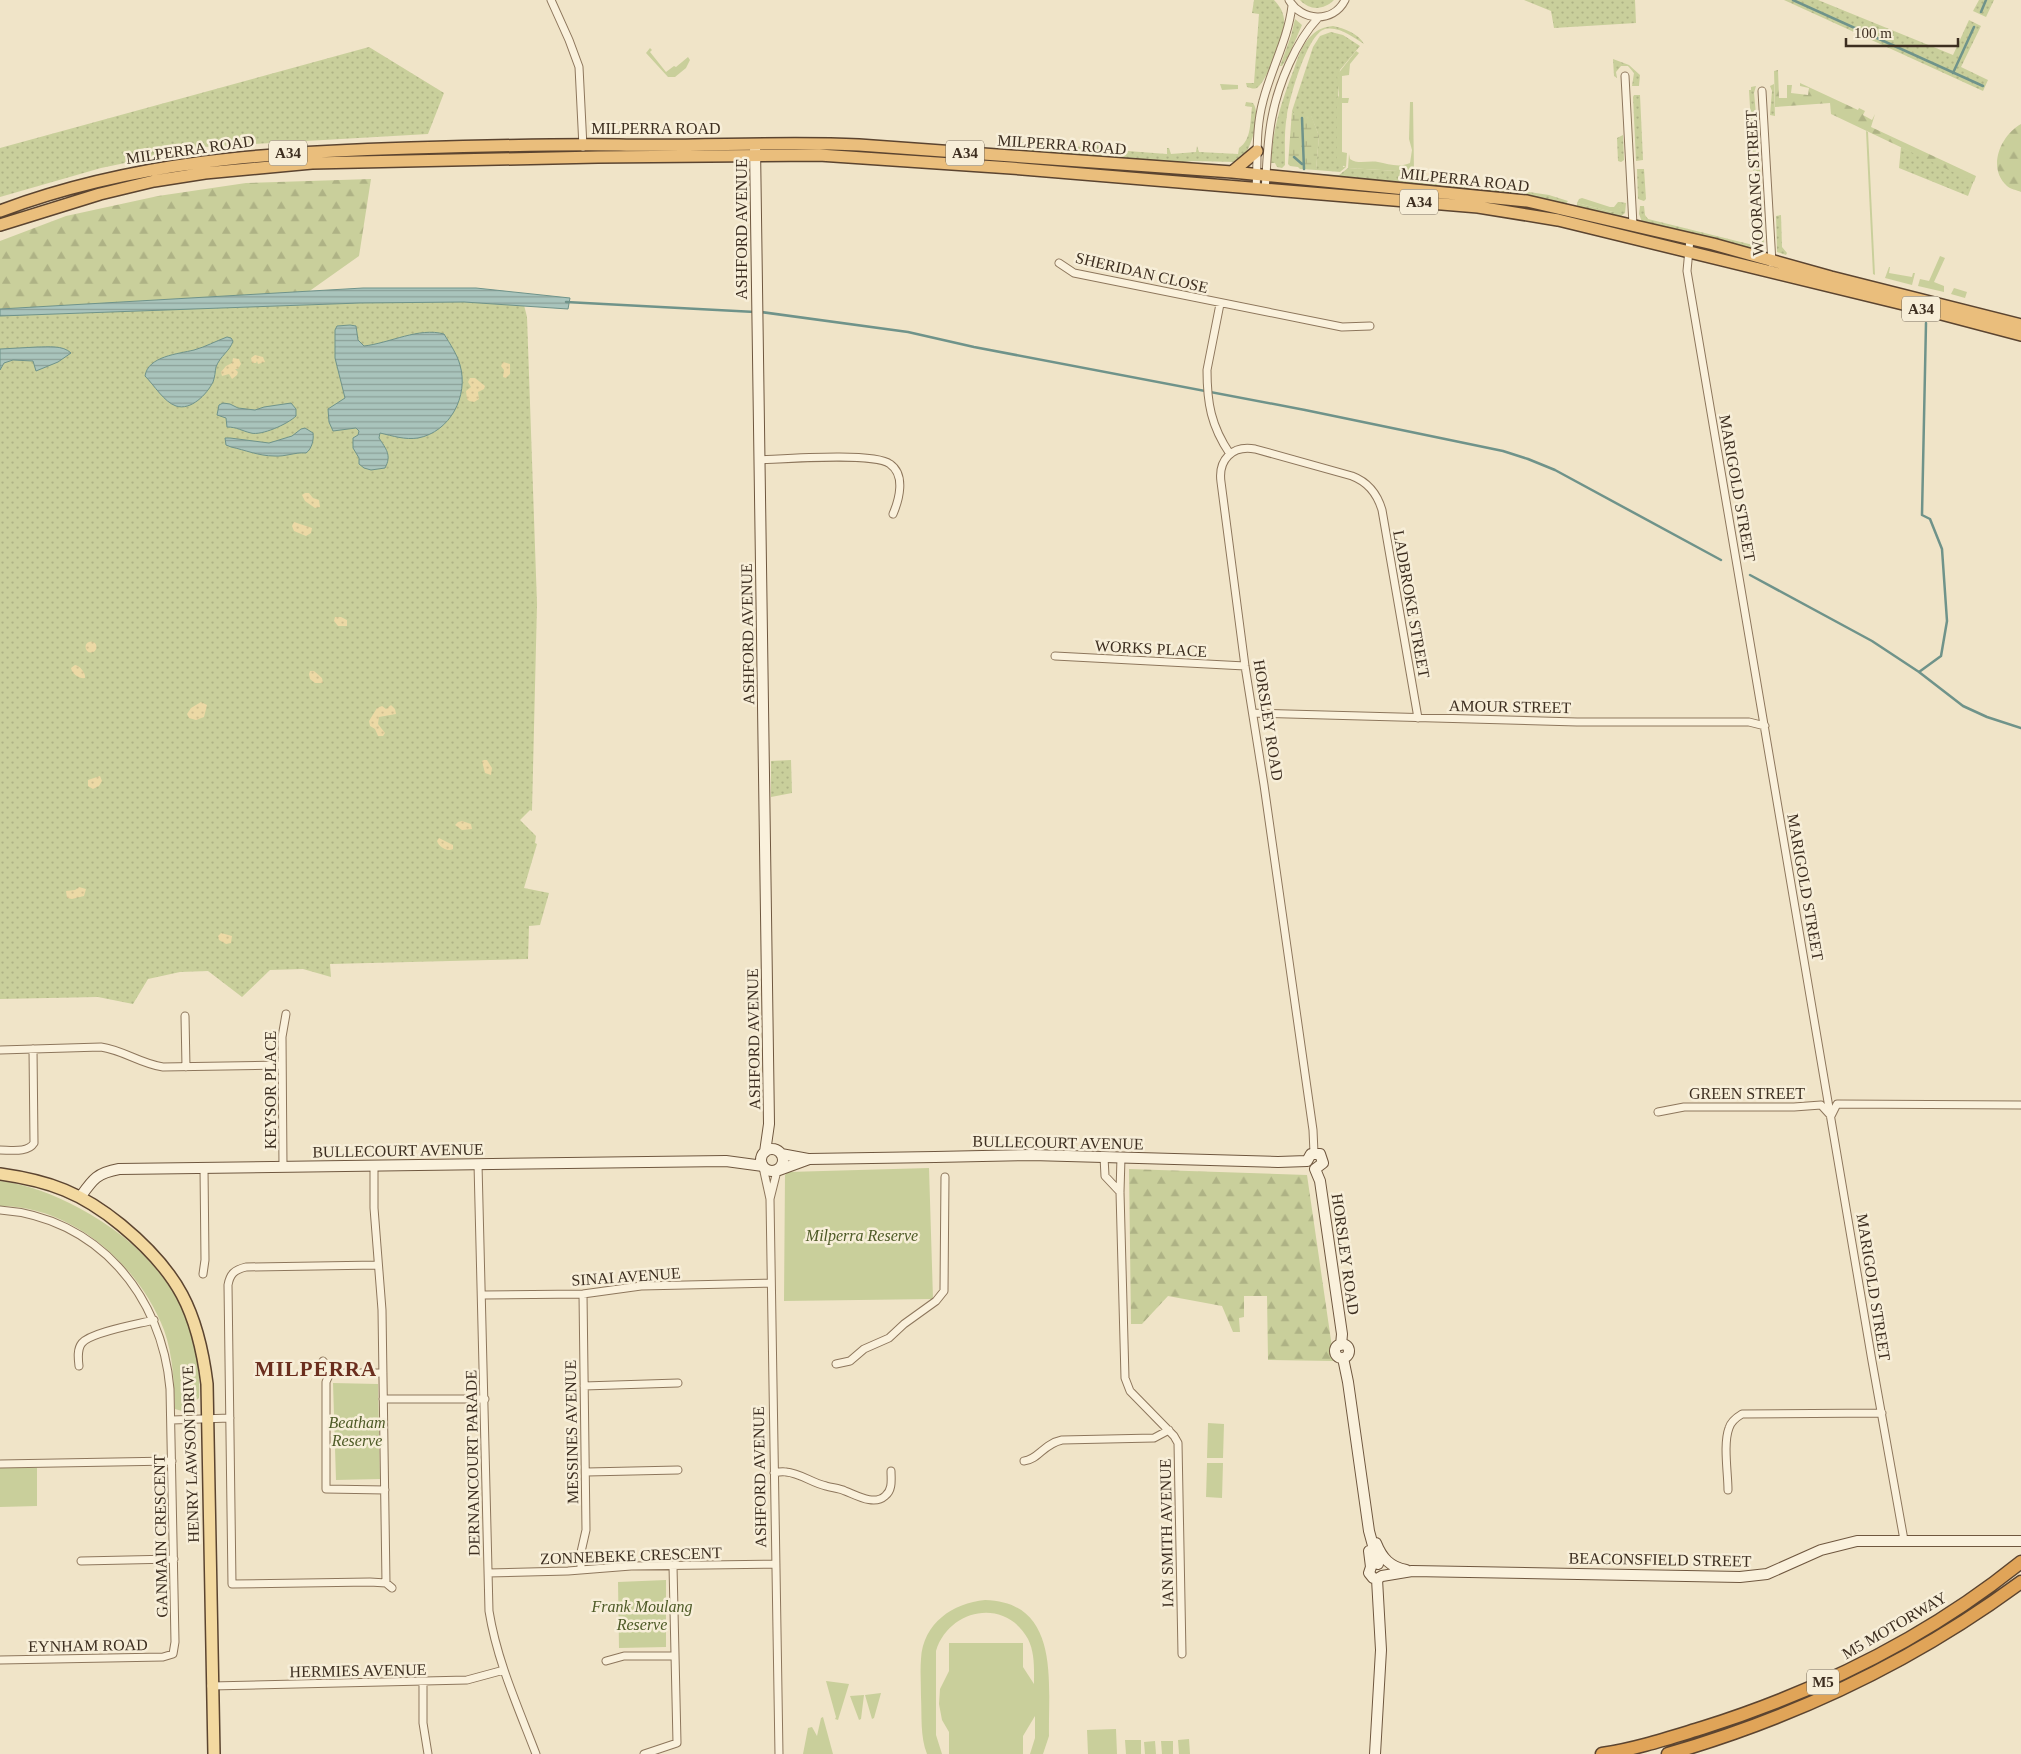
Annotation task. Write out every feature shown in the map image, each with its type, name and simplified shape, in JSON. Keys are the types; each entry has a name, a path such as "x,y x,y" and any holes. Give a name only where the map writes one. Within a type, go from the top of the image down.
{"highway":[{"name":"MILPERRA ROAD","path":"0,225 100,194 154,181 205,173 312,163 583,157 755,150 808,142 1232,172 1527,201 1690,240 1773,268 2021,335"},
{"name":"MILPERRA ROAD","path":"0,211 61,190 118,176 219,159 324,151 582,144 755,150 1011,168 1515,212 1558,220 1688,253 1773,268 2021,325"},
{"path":"1232,172 1256,151"},
{"name":"M5 MOTORWAY","path":"1602,1754 1666,1739 1724,1721 1816,1685 1900,1643 1954,1610 2021,1562"},
{"name":"M5 MOTORWAY","path":"1668,1754 1710,1742 1780,1717 1862,1680 1953,1629 2021,1582"}],"main road":[{"name":"ASHFORD AVENUE","path":"755,150 769,1124 764,1153"},
{"name":"ASHFORD AVENUE","path":"769,1124 779,1152"},
{"path":"771,1149 779,1152 784,1160 778,1170 769,1171 763,1166 761,1160 764,1153 771,1149"},
{"name":"BULLECOURT AVENUE","path":"779,1152 809,1160"},
{"name":"BULLECOURT AVENUE","path":"726,1161 764,1153"},
{"path":"1320,1154 1323,1160 1321,1166 1315,1169 1310,1166 1310,1157 1320,1154"},
{"name":"BULLECOURT AVENUE","path":"778,1170 809,1160 1024,1155 1121,1158 1310,1157"},
{"name":"BULLECOURT AVENUE","path":"81,1196 92,1180 103,1172 119,1169 726,1161 763,1166"},
{"name":"HORSLEY ROAD","path":"1315,1169 1320,1181 1342,1334 1341,1345 1345,1345 1349,1350 1348,1354 1343,1358 1371,1533"},
{"name":"HENRY LAWSON DRIVE","path":"0,1174 42,1182 81,1196 102,1209 144,1244 164,1266 180,1290 191,1312 202,1348 207,1384 211,1686 214,1754"},
{"path":"1374,1754 1381,1650 1378,1570 1367,1536 1371,1533 1382,1555 1394,1567"},
{"name":"BEACONSFIELD STREET","path":"1378,1570 1746,1577 1773,1572 1821,1550 1844,1543 1874,1540 2021,1541"},
{"path":"1378,1570 1394,1567 1412,1571"}],"street":[{"path":"551,0 579,67 583,157"},
{"path":"1290,2 1304,15 1318,18 1332,14 1345,0"},
{"path":"1262,175 1256,151 1262,102 1290,24 1290,2"},
{"path":"1260,189 1270,126 1278,95 1299,46 1309,28 1318,18"},
{"path":"1626,76 1632,225"},
{"name":"WOORANG STREET","path":"1762,91 1773,268"},
{"name":"MARIGOLD STREET","path":"1690,240 1687,271 1904,1540"},
{"name":"SHERIDAN CLOSE","path":"1059,262 1074,273 1220,304 1342,328 1370,326"},
{"name":"SHERIDAN CLOSE","path":"1220,304 1207,378 1214,426 1230,454"},
{"name":"LADBROKE STREET","path":"1230,454 1242,448 1255,448 1342,473 1360,479 1376,496 1383,519 1418,718"},
{"name":"HORSLEY ROAD","path":"1230,454 1222,464 1220,477 1245,666 1313,1130 1310,1157"},
{"path":"760,460 866,457 886,462 892,465 899,482 898,498 893,514"},
{"name":"WORKS PLACE","path":"1055,656 1245,666"},
{"name":"AMOUR STREET","path":"1253,713 1577,722 1749,722 1765,726"},
{"name":"KEYSOR PLACE","path":"284,1167 282,1031 286,1014"},
{"path":"185,1016 186,1067"},
{"path":"0,1050 101,1047 155,1066 282,1066"},
{"path":"0,1150 33,1147 33,1049"},
{"path":"1831,1116 1837,1104 2021,1105"},
{"name":"GREEN STREET","path":"1658,1112 1684,1107 1821,1106 1831,1116"},
{"path":"1104,1157 1105,1176 1120,1192"},
{"name":"IAN SMITH AVENUE","path":"1121,1158 1120,1192 1126,1378 1130,1391 1169,1430 1178,1443 1182,1654"},
{"name":"DERNANCOURT PARADE","path":"478,1164 483,1294 488,1573 492,1626 504,1670 536,1754"},
{"path":"374,1166 374,1208 382,1310 385,1490 389,1586 232,1584 228,1285 230,1277 236,1270 246,1267 378,1265"},
{"name":"ASHFORD AVENUE","path":"763,1166 770,1199 779,1754"},
{"path":"203,1274 205,1260 204,1168"},
{"name":"ASHFORD AVENUE","path":"770,1199 778,1170"},
{"path":"836,1364 850,1361 864,1349 885,1341 904,1324 936,1301 944,1291 945,1177"},
{"name":"GANMAIN CRESCENT","path":"0,1210 20,1212 58,1224 95,1246 113,1261 128,1278 154,1320 167,1360 172,1420 174,1652"},
{"name":"SINAI AVENUE","path":"483,1294 583,1294 641,1286 771,1283"},
{"name":"MESSINES AVENUE","path":"581,1570 581,1552 586,1530 583,1294"},
{"path":"79,1366 79,1350 84,1340 154,1320"},
{"path":"323,1361 330,1373"},
{"path":"330,1373 383,1373"},
{"path":"330,1373 326,1382 326,1489 385,1490"},
{"path":"584,1386 678,1383"},
{"path":"383,1399 484,1399"},
{"path":"1728,1490 1727,1438 1729,1427 1734,1419 1742,1414 1882,1412"},
{"path":"172,1420 230,1418"},
{"path":"1024,1461 1034,1458 1052,1442 1062,1440 1154,1438 1169,1430"},
{"path":"0,1464 172,1461"},
{"path":"586,1472 678,1470"},
{"path":"774,1472 786,1472 804,1476 827,1487 844,1490 861,1498 876,1499 885,1497 888,1493 891,1486 891,1471"},
{"path":"81,1561 174,1559"},
{"name":"ZONNEBEKE CRESCENT","path":"488,1573 776,1564"},
{"path":"644,1754 677,1743 673,1566"},
{"name":"EYNHAM ROAD","path":"0,1660 159,1658 170,1656 174,1652"},
{"path":"606,1661 624,1656 674,1656"},
{"name":"HERMIES AVENUE","path":"211,1686 467,1680 504,1670"},
{"path":"423,1682 423,1723 428,1754"}],"green space":[{"path":"1254,0 1274,0 1282,11 1284,21 1281,39 1274,58 1262,83 1254,89 1247,87 1246,83 1254,83 1259,14 1252,13"},
{"path":"1300,0 1334,0 1326,6 1317,8 1308,6"},
{"path":"1524,0 1635,0 1636,23 1554,28 1551,11"},
{"path":"1784,0 1818,0 1953,55 1969,20 1981,26 1961,67 1988,80 1983,91"},
{"path":"1979,0 1994,0 1986,17 1973,11"},
{"path":"1295,19 1302,25 1289,55 1282,66 1280,66 1291,36"},
{"path":"1333,26 1351,32 1359,37 1364,44 1346,33 1335,29 1325,29 1318,33 1300,67 1285,128 1285,165 1282,168 1277,167 1275,163 1271,163 1276,127 1299,55 1306,42 1314,33"},
{"path":"1331,32 1343,35 1360,46 1340,70 1338,92 1343,167 1346,167 1340,172 1316,170 1319,136 1311,116 1294,115 1292,111 1313,47 1320,36"},
{"path":"369,47 444,93 428,134 202,147 101,168 0,197 0,148"},
{"path":"650,48 652,50 650,52 666,72 674,66 676,67 688,57 690,60 686,68 675,77 668,77 646,53"},
{"path":"1356,51 1359,53 1350,64 1349,75 1342,76 1342,98 1349,98 1348,103 1342,103 1342,152 1347,153 1346,167 1339,164 1337,159 1337,98 1339,96 1337,75"},
{"path":"1613,59 1629,65 1640,75 1639,86 1632,86 1634,73 1628,66 1621,66 1616,72 1617,78 1614,76"},
{"path":"1778,70 1779,98 1787,98 1787,85 1792,85 1791,93 1808,95 1809,88 1800,86 1800,83 1858,110 1859,108 1865,111 1863,115 1872,120 1875,114 1871,127 1976,176 1974,182 1831,114 1830,103 1775,107 1774,71"},
{"path":"1220,84 1238,85 1238,89 1222,90"},
{"path":"1774,84 1775,116 1770,115 1772,91 1770,86"},
{"path":"1756,86 1754,93 1757,124 1751,125 1749,90 1751,90 1751,87"},
{"path":"1634,95 1640,95 1643,160 1636,161 1633,97"},
{"path":"1246,102 1253,103 1255,108 1255,127 1247,151 1235,162 1193,161 1174,163 1024,151 1021,142 1096,148 1097,142 1101,142 1101,149 1167,154 1167,148 1169,148 1171,154 1196,152 1197,146 1199,152 1238,154 1239,148 1246,140 1250,129 1252,107 1245,106"},
{"path":"1410,102 1413,102 1414,172 1348,168 1349,154 1350,159 1356,162 1375,162 1390,165 1410,163 1412,150 1409,139"},
{"path":"1292,111 1294,115 1311,115 1319,136 1316,170 1300,169 1288,164"},
{"path":"2021,124 2021,192 2008,187 2001,179 1997,162 2002,144 2007,136"},
{"path":"1866,131 1868,132 1875,275 1873,274"},
{"path":"1751,134 1758,136 1761,186 1754,186"},
{"path":"1623,135 1624,160 1621,162 1618,161 1617,138"},
{"path":"1901,147 1974,180 1968,196 1899,168"},
{"path":"1348,168 1414,172 1414,179 1477,184 1476,189 1314,174 1339,175"},
{"path":"1637,169 1644,169 1646,199 1644,201 1638,199"},
{"path":"371,179 359,256 294,302 0,313 0,241 66,216 158,196 246,183"},
{"path":"1485,179 1490,180 1490,186 1549,195 1568,201 1566,204 1484,190"},
{"path":"1761,191 1763,219 1758,220 1757,194 1754,194 1754,192"},
{"path":"1582,198 1610,207 1614,207 1620,202 1620,207 1617,212 1613,212 1577,203"},
{"path":"1620,202 1626,203 1625,213 1620,217 1577,207 1577,203 1613,212 1620,207"},
{"path":"1640,206 1644,206 1645,215 1648,219 1753,245 1759,241 1758,229 1763,229 1764,245 1762,249 1756,250 1642,222 1639,214"},
{"path":"1781,215 1782,247 1787,253 1786,255 1777,252 1776,216"},
{"path":"1940,256 1945,258 1934,282 1944,286 1944,292 1918,286 1920,279 1929,281"},
{"path":"1889,267 1889,273 1912,277 1913,273 1915,273 1912,285 1885,278"},
{"path":"1954,288 1967,292 1965,298 1951,294"},
{"path":"523,301 527,317 537,604 532,811 530,810 520,820 536,836 535,843 537,844 524,888 549,893 540,925 529,926 528,959 330,964 331,977 303,969 270,970 242,997 208,971 180,972 148,979 133,1004 98,997 0,999 0,313 263,303"},
{"path":"791,760 792,793 771,797 771,761"},
{"name":"Milperra Reserve","path":"929,1168 933,1299 784,1301 785,1175 788,1172"},
{"path":"1129,1169 1307,1175 1334,1361 1268,1360 1267,1296 1244,1296 1244,1317 1239,1318 1240,1332 1233,1332 1222,1306 1168,1296 1142,1324 1131,1324"},
{"path":"0,1181 41,1191 79,1208 129,1242 150,1262 168,1285 182,1310 193,1337 198,1366 199,1398 182,1411 175,1409 171,1359 164,1330 153,1306 138,1283 120,1262 100,1244 77,1228 53,1216 27,1209 0,1206"},
{"name":"Beatham Reserve","path":"333,1383 378,1384 380,1479 336,1480"},
{"path":"1208,1423 1224,1424 1223,1458 1207,1458"},
{"path":"1207,1463 1223,1463 1222,1498 1206,1497"},
{"path":"0,1468 37,1468 37,1506 0,1507"},
{"name":"Frank Moulang Reserve","path":"666,1580 666,1647 619,1648 618,1582"},
{"path":"985,1600 1010,1604 1027,1615 1038,1630 1045,1649 1049,1693 1049,1736 1043,1754 1030,1754 1035,1738 1035,1716 1023,1736 1023,1754 949,1754 949,1732 942,1720 939,1704 940,1689 949,1671 949,1643 1023,1643 1023,1667 1034,1684 1033,1655 1028,1639 1018,1626 1006,1617 992,1613 978,1614 965,1618 953,1626 943,1637 936,1651 936,1735 942,1754 927,1754 922,1726 921,1659 927,1635 934,1625 951,1610 962,1605"},
{"path":"826,1681 849,1684 838,1720 835,1719"},
{"path":"881,1693 874,1718 872,1719 865,1695"},
{"path":"864,1695 861,1719 859,1720 850,1696"},
{"path":"823,1717 833,1754 803,1754 808,1728 812,1727 817,1736 821,1718"},
{"path":"1116,1729 1117,1754 1088,1754 1087,1730"},
{"path":"1189,1739 1190,1754 1179,1754 1178,1740"},
{"path":"1125,1740 1141,1740 1141,1754 1126,1754"},
{"path":"1155,1741 1156,1754 1145,1754 1144,1742"},
{"path":"1161,1741 1173,1741 1173,1754 1162,1754"}],"sand":[{"path":"255,355 263,357 265,362 258,364 257,361 252,363 251,358"},
{"path":"233,358 239,359 241,364 238,369 235,369 238,372 237,375 232,379 229,374 222,376 221,372 232,363"},
{"path":"503,362 510,364 510,374 506,378 503,377 504,370 501,366"},
{"path":"470,378 475,378 485,386 484,389 478,392 479,399 474,402 467,399 466,391 471,387 468,382"},
{"path":"309,493 313,498 319,500 320,507 315,508 305,501 302,495"},
{"path":"294,522 312,528 311,533 306,536 294,531 292,526"},
{"path":"335,617 347,620 347,626 338,626 334,621"},
{"path":"89,642 93,642 96,647 95,651 89,652 86,649 86,645"},
{"path":"75,665 82,670 85,678 74,674 71,668"},
{"path":"310,671 314,671 322,678 323,683 315,683 310,679"},
{"path":"201,702 207,705 204,717 196,720 189,718 187,714 191,708"},
{"path":"391,705 395,709 396,714 379,717 378,724 385,733 383,736 378,736 375,729 370,726 369,721 377,708 382,706 386,709"},
{"path":"487,760 492,768 491,775 485,773 482,761"},
{"path":"100,776 102,781 99,786 93,789 88,786 88,780"},
{"path":"462,821 471,824 472,829 462,830 455,825"},
{"path":"439,838 453,845 453,849 448,850 441,847 437,841"},
{"path":"79,887 86,889 84,896 72,899 67,898 66,891 75,890"},
{"path":"221,933 232,936 231,943 226,944 219,940 218,936"}],"water":[{"path":"363,288 476,288 570,298 568,309 464,302 360,303 0,316 0,309"},
{"path":"337,326 356,326 358,340 364,346 425,332 444,334 460,365 462,389 459,400 448,420 439,428 418,438 380,433 379,438 388,456 385,468 371,470 359,464 359,458 353,448 353,438 358,435 359,431 356,428 333,431 329,422 328,409 345,398 335,358 335,330"},
{"path":"227,337 233,341 216,367 213,382 207,392 193,404 182,407 172,404 163,397 145,376 147,369 158,360 198,349"},
{"path":"60,348 71,353 58,362 36,371 33,361 13,360 4,363 0,370 0,349"},
{"path":"223,403 238,408 255,410 291,403 296,409 296,416 274,429 261,433 251,433 227,427 226,418 217,415 219,405"},
{"path":"305,428 313,433 313,441 306,453 268,456 226,445 225,438 269,443 292,436"}],"waterway":[{"path":"1793,0 1983,86"},
{"path":"1981,12 1986,0"},
{"path":"1953,73 1974,27"},
{"path":"1302,118 1304,169"},
{"path":"1294,157 1302,164"},
{"path":"566,302 755,312"},
{"path":"761,312 908,332 974,347 1305,410 1503,451 1555,470 1721,560"},
{"path":"1919,672 1941,656 1947,621 1942,549 1930,519 1922,515 1926,323"},
{"path":"1750,575 1872,641 1919,672 1963,706 1987,717 2021,728"}],"district":[{"name":"MILPERRA","path":"316,1369"}]}
